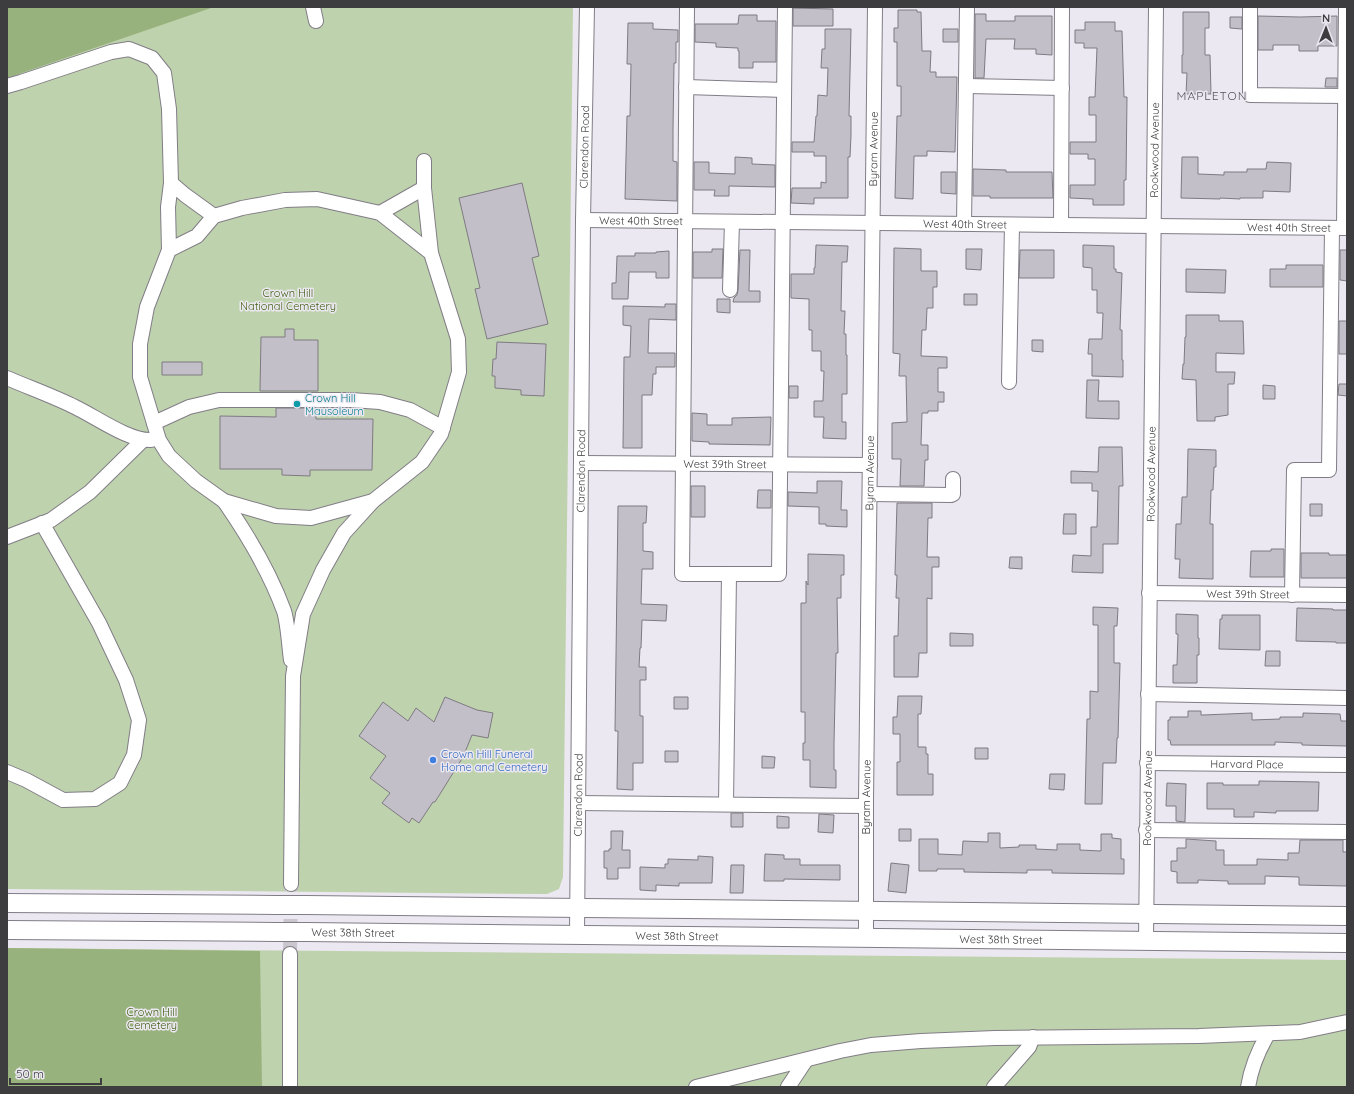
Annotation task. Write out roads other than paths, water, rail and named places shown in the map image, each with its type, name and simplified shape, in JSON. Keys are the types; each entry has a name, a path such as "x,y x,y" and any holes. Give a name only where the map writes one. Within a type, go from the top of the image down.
{"main road":[{"path":"7,903 1347,916"},
{"name":"West 38th Street","path":"7,930 1347,943"}],"street":[{"path":"314,7 316,21"},
{"name":"Clarendon Road","path":"577,935 583,220 587,7"},
{"path":"687,7 682,574 779,574 785,7"},
{"name":"Byram Avenue","path":"866,938 866,806 875,7"},
{"path":"964,224 967,7"},
{"path":"1061,225 1062,7"},
{"name":"Rookwood Avenue","path":"1146,941 1156,7"},
{"path":"1250,7 1250,95 1346,96"},
{"path":"1292,595 1294,470 1329,470 1346,96 1346,7"},
{"path":"7,86 111,52 129,49 152,58 164,73 169,109 172,183 168,207 169,250 147,307 140,344 140,377 159,440 169,456 196,481 224,501 237,518 264,567 284,612 293,676 291,884"},
{"path":"966,86 1062,88"},
{"path":"686,87 783,90"},
{"path":"293,676 303,614 320,576 344,533 373,501 422,462 441,434 459,372 458,339 432,253 424,188 424,161"},
{"path":"172,183 184,195 214,216"},
{"path":"380,213 424,188"},
{"path":"169,250 197,236 214,216 242,208 284,200 317,199 380,213 432,253"},
{"name":"West 40th Street","path":"583,220 1341,228"},
{"path":"730,290 732,222"},
{"path":"1009,382 1012,225"},
{"path":"7,378 75,407 123,432 143,440 159,440"},
{"path":"154,423 189,407 219,400 351,400 380,402 410,410 443,428"},
{"path":"7,537 51,520 90,492 143,440"},
{"name":"West 39th Street","path":"581,463 870,465"},
{"path":"870,494 951,495 953,494 953,479"},
{"path":"224,501 276,516 311,518 373,501"},
{"path":"7,772 26,780 62,800 95,799 120,783 134,755 139,720 126,680 99,623 42,523"},
{"path":"726,804 729,574"},
{"name":"West 39th Street","path":"1149,593 1347,595"},
{"path":"1148,694 1347,698"},
{"name":"Harvard Place","path":"1147,763 1347,765"},
{"path":"578,802 866,806"},
{"path":"1146,830 1347,832"},
{"path":"290,954 290,1087"},
{"path":"696,1087 840,1051 872,1045 921,1041 1033,1037 1268,1034 1300,1032 1347,1022"},
{"path":"1248,1087 1250,1073 1259,1049 1268,1034"},
{"path":"994,1087 1029,1047 1033,1037"},
{"path":"788,1087 806,1060"}],"tunnel":[{"path":"290,954 291,884"}],"place":[{"name":"Crown Hill Mausoleum","path":"297,404"},
{"name":"Crown Hill Funeral Home and Cemetery","path":"433,760"}],"district":[{"name":"MAPLETON","path":"1212,96"}],"park label":[{"name":"Crown Hill National Cemetery","path":"288,299"},
{"name":"Crown Hill Cemetery","path":"152,1018"}]}
